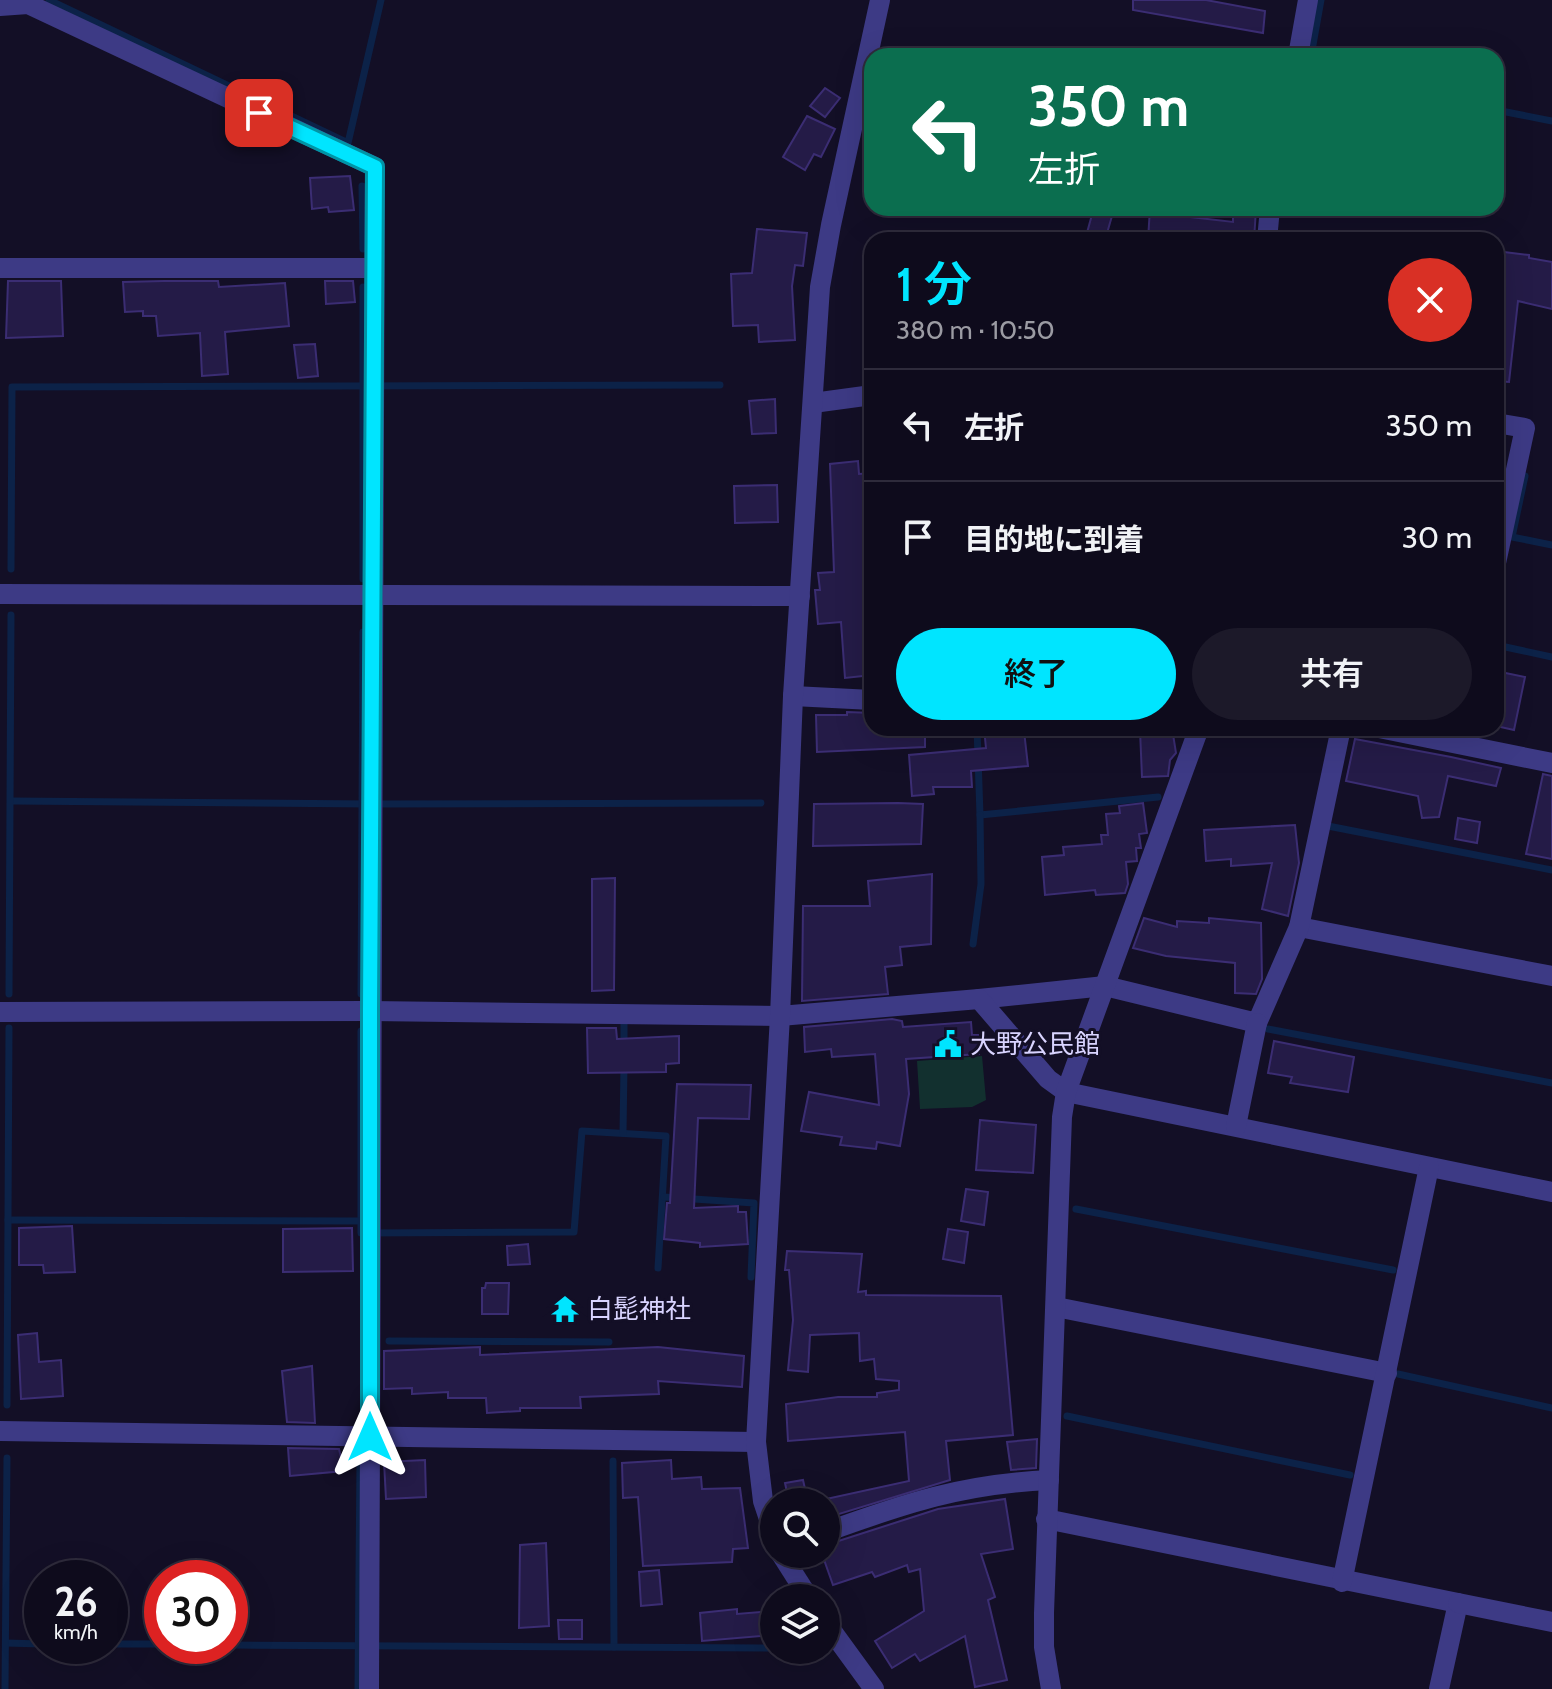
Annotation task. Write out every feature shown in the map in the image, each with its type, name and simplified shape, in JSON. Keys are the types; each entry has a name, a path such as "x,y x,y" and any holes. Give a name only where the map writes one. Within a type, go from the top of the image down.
{"street":[{"path":"870,48 880,0"},
{"path":"1299,48 1308,0"},
{"path":"0,6 28,4 375,167 369,1689"},
{"path":"761,1488 756,1442 780,1016 793,696 820,287 864,77"},
{"path":"0,268 374,268"},
{"path":"813,403 864,396"},
{"path":"1504,424 1525,428 1504,526"},
{"path":"0,594 800,596"},
{"path":"793,696 864,700"},
{"path":"1051,1689 1044,1647 1046,1519 1062,1117 1066,1092 1196,736"},
{"path":"1236,1126 1257,1023 1299,927 1339,736"},
{"path":"1461,736 1552,763"},
{"path":"1299,927 1552,976"},
{"path":"0,1012 370,1011 780,1016 1105,986 1257,1023"},
{"path":"979,999 1048,1079 1066,1092 1552,1192"},
{"path":"1342,1582 1429,1167"},
{"path":"1056,1307 1387,1373"},
{"path":"0,1431 756,1442"},
{"path":"840,1527 914,1500 994,1483 1049,1480"},
{"path":"1046,1519 1342,1582 1552,1622"},
{"path":"1439,1689 1458,1603"},
{"path":"840,1642 874,1689"}],"green space":[{"path":"982,1056 986,1100 972,1107 920,1109 917,1061"}],"building":[{"path":"1133,0 1206,0 1265,11 1263,33 1133,10"},
{"path":"825,88 840,98 825,117 810,106"},
{"path":"807,116 835,129 821,157 814,154 805,170 783,157"},
{"path":"350,176 354,210 329,212 328,207 312,209 310,178"},
{"path":"1092,216 1112,216 1107,232 1087,232"},
{"path":"1150,216 1233,222 1233,216 1256,216 1255,232 1148,232"},
{"path":"757,229 807,233 803,266 795,265 792,286 795,340 759,342 758,325 733,326 731,274 752,273"},
{"path":"1504,252 1552,262 1552,309 1518,301 1509,382 1504,382"},
{"path":"8,281 61,281 63,336 6,338"},
{"path":"218,281 219,287 285,283 289,326 225,332 228,374 202,376 200,333 158,336 156,316 143,316 143,311 125,312 123,282"},
{"path":"325,281 353,281 355,302 326,304"},
{"path":"315,344 318,376 298,378 294,345"},
{"path":"775,399 776,433 752,434 749,401"},
{"path":"858,461 859,474 864,474 864,676 845,678 841,622 818,624 815,590 820,590 818,573 834,572 830,464"},
{"path":"777,485 778,522 735,523 734,486"},
{"path":"1504,673 1525,677 1514,730 1504,728"},
{"path":"847,712 864,713 864,736 925,736 925,747 817,752 816,715 847,715"},
{"path":"985,736 1025,736 1028,766 971,771 972,787 933,787 934,794 912,796 909,755 986,748"},
{"path":"1140,736 1173,736 1176,753 1170,760 1168,776 1142,777"},
{"path":"1355,739 1501,768 1496,786 1448,776 1439,817 1422,818 1418,796 1346,781"},
{"path":"1543,774 1552,776 1552,859 1526,854"},
{"path":"1143,803 1147,833 1139,834 1141,848 1136,848 1137,861 1126,862 1128,884 1125,893 1096,895 1095,890 1045,895 1042,857 1064,855 1063,847 1102,844 1101,835 1108,835 1106,814 1120,813 1119,806"},
{"path":"814,804 923,804 921,844 813,846"},
{"path":"1458,818 1480,822 1477,843 1455,839"},
{"path":"1295,825 1299,863 1288,916 1262,909 1272,863 1231,866 1231,859 1206,861 1204,830"},
{"path":"932,874 931,944 900,947 902,965 885,967 888,994 802,1001 803,906 870,906 868,881"},
{"path":"615,878 614,990 592,991 592,879"},
{"path":"1144,918 1177,927 1177,921 1209,923 1209,918 1261,923 1262,979 1256,994 1235,993 1235,963 1166,956 1133,948"},
{"path":"892,1019 902,1021 903,1027 971,1022 972,1035 978,1035 979,1054 906,1059 909,1094 900,1146 877,1142 876,1149 840,1145 842,1137 801,1131 809,1092 879,1105 875,1054 832,1057 831,1049 805,1052 804,1027"},
{"path":"587,1028 616,1028 617,1039 679,1036 679,1063 666,1064 666,1072 588,1073"},
{"path":"1274,1041 1354,1057 1348,1092 1290,1083 1292,1077 1268,1073"},
{"path":"677,1084 751,1085 749,1119 698,1118 694,1208 738,1206 738,1212 746,1212 748,1244 700,1247 700,1243 664,1239 667,1203 670,1203"},
{"path":"980,1120 1036,1125 1033,1173 976,1170"},
{"path":"966,1189 988,1192 984,1225 961,1221"},
{"path":"72,1226 75,1272 44,1273 43,1265 19,1265 19,1228"},
{"path":"352,1228 353,1271 283,1272 283,1229"},
{"path":"948,1229 968,1232 964,1263 943,1259"},
{"path":"528,1244 530,1264 508,1265 507,1246"},
{"path":"787,1251 862,1254 858,1292 866,1291 866,1295 1001,1296 1013,1435 946,1441 950,1480 840,1514 840,1496 909,1481 905,1432 788,1441 786,1404 838,1397 877,1397 877,1393 899,1390 899,1381 876,1379 874,1359 860,1361 859,1333 810,1335 808,1372 788,1370 793,1320 789,1270 785,1270"},
{"path":"486,1283 509,1283 508,1314 482,1314 482,1288"},
{"path":"37,1333 39,1362 61,1360 63,1396 21,1399 18,1335"},
{"path":"480,1347 480,1355 658,1347 744,1356 742,1387 658,1381 659,1394 580,1397 581,1408 520,1408 520,1411 487,1413 486,1398 448,1398 448,1392 412,1394 412,1388 384,1389 384,1351"},
{"path":"312,1366 315,1423 287,1422 282,1371"},
{"path":"1037,1439 1036,1468 1011,1470 1007,1442"},
{"path":"288,1448 339,1449 344,1471 290,1476"},
{"path":"425,1460 426,1497 386,1499 384,1462"},
{"path":"671,1460 672,1479 701,1477 702,1489 740,1488 748,1548 733,1549 732,1562 643,1566 638,1497 623,1498 622,1463"},
{"path":"803,1480 805,1488 786,1488 785,1483"},
{"path":"1005,1499 1013,1549 981,1554 995,1597 988,1600 1007,1680 975,1687 965,1636 920,1661 915,1654 892,1668 875,1641 924,1611 920,1569 909,1572 907,1565 875,1577 872,1572 833,1584 827,1568 840,1568 840,1540 938,1509"},
{"path":"546,1543 549,1626 519,1628 520,1545"},
{"path":"659,1570 662,1604 641,1606 639,1572"},
{"path":"737,1609 737,1614 760,1612 760,1636 702,1641 700,1613"},
{"path":"558,1620 582,1620 582,1639 559,1639"}],"waterway":[{"path":"49,0 348,143 381,0"},
{"path":"1312,48 1321,0"},
{"path":"1504,112 1552,121"},
{"path":"362,186 363,249"},
{"path":"363,287 363,579"},
{"path":"11,569 12,387 720,385"},
{"path":"1525,476 1512,537 1552,545"},
{"path":"9,994 11,615"},
{"path":"361,994 363,632"},
{"path":"1504,647 1552,657"},
{"path":"977,736 980,815 1158,797"},
{"path":"12,801 761,803"},
{"path":"973,944 981,884 980,815"},
{"path":"1328,826 1552,870"},
{"path":"624,1022 624,1048"},
{"path":"7,1405 9,1028"},
{"path":"1268,1029 1552,1083"},
{"path":"361,1031 361,1233 574,1232 582,1131 666,1136 658,1268"},
{"path":"623,1133 624,1065"},
{"path":"664,1197 754,1203 751,1277"},
{"path":"1076,1209 1393,1270"},
{"path":"8,1220 361,1221"},
{"path":"389,1341 609,1342"},
{"path":"1398,1374 1552,1408"},
{"path":"1067,1416 1350,1475"},
{"path":"5,1689 7,1458"},
{"path":"358,1689 360,1460"},
{"path":"613,1461 614,1647"},
{"path":"6,1643 24,1644"},
{"path":"128,1644 144,1644"},
{"path":"248,1645 760,1648"}],"place":[{"name":"大野公民館","path":"948,1044"},
{"name":"白髭神社","path":"565,1309"}],"route":[{"path":"259,113 375,167 370,1437"}]}
